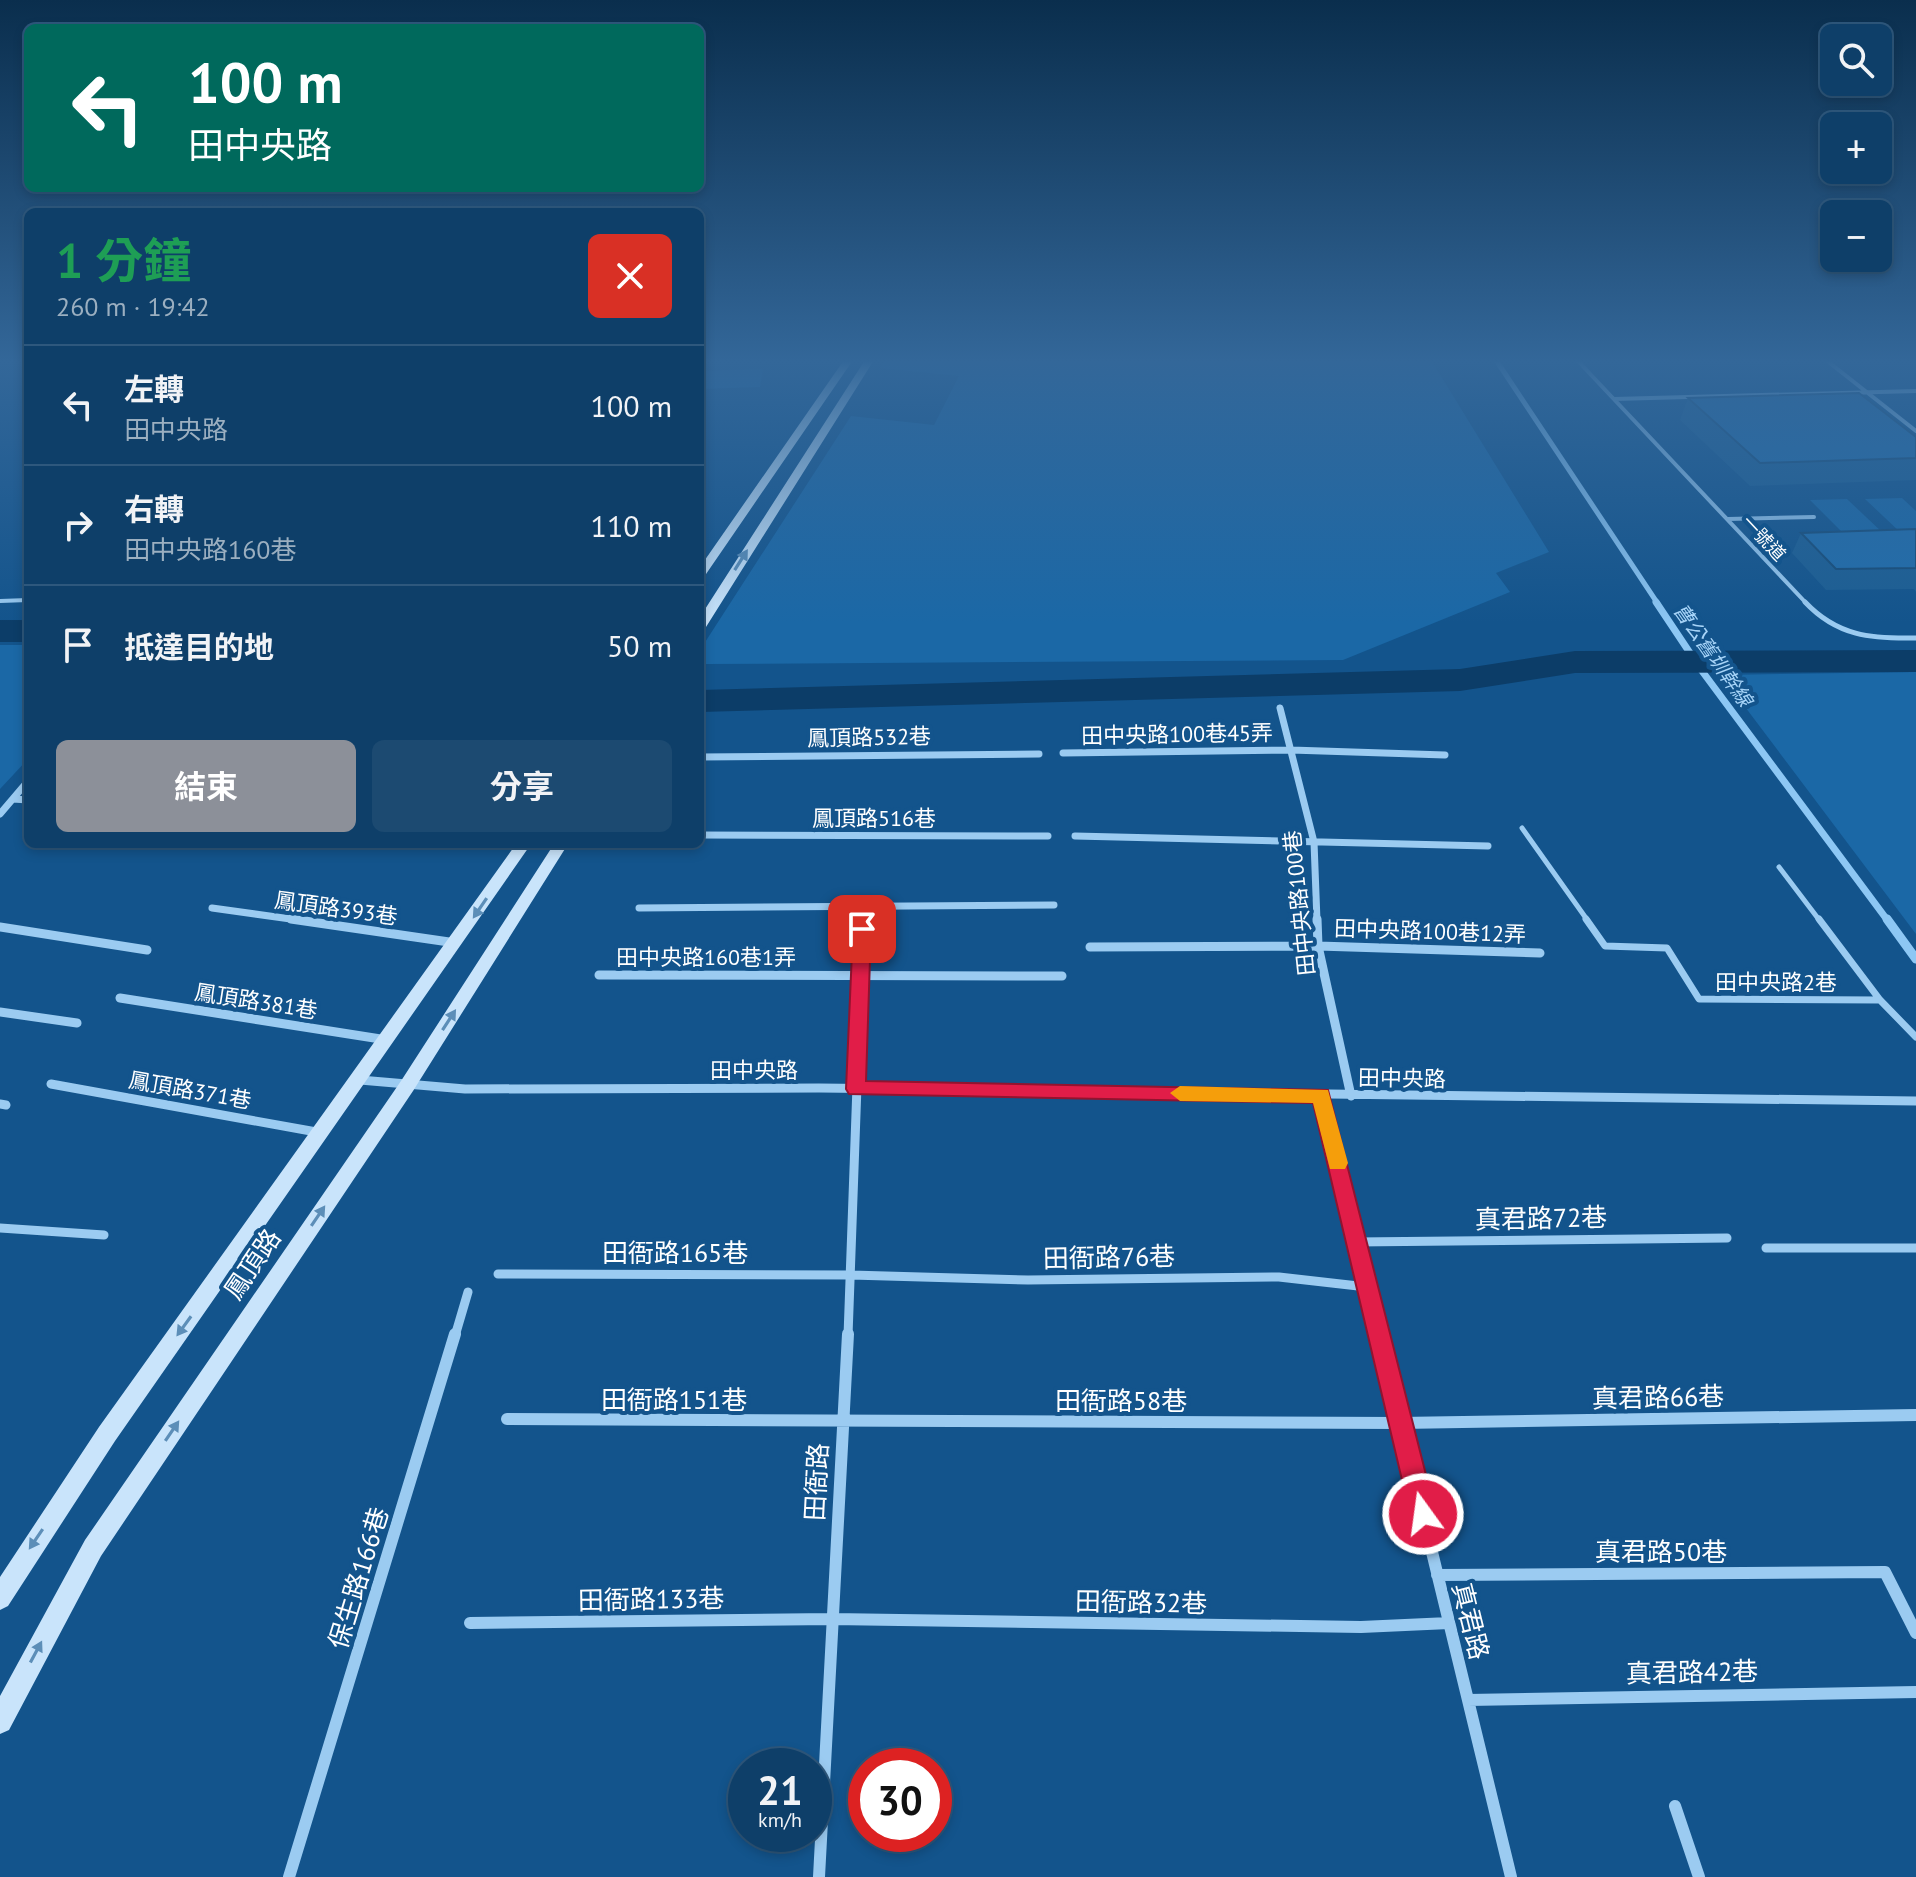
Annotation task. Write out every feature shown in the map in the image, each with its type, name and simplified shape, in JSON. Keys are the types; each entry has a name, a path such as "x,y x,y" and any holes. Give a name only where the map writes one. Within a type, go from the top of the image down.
{"main road":[{"path":"704,569 788,448"},
{"path":"704,621 814,448"},
{"name":"鳳頂路","path":"0,1598 107,1434 323,1133 521,848"},
{"name":"鳳頂路","path":"0,1721 93,1548 407,1086 558,848"}],"street":[{"name":"田中央路100巷","path":"1280,708 1314,842 1318,946 1351,1096"},
{"name":"田中央路100巷45弄","path":"1063,753 1291,750 1445,755"},
{"name":"鳳頂路532巷","path":"704,757 1039,754"},
{"path":"0,814 24,786"},
{"path":"13,799 24,800"},
{"name":"鳳頂路516巷","path":"704,835 1048,836"},
{"path":"1075,836 1221,837 1488,846"},
{"path":"639,908 1054,905"},
{"name":"田衙路","path":"819,1877 851,1275 863,906"},
{"name":"鳳頂路393巷","path":"212,908 456,943"},
{"path":"0,927 147,950"},
{"name":"田中央路100巷12弄","path":"1090,947 1318,946 1540,953"},
{"name":"田中央路160巷1弄","path":"599,975 1062,976"},
{"name":"鳳頂路381巷","path":"120,998 387,1040"},
{"path":"0,1012 77,1023"},
{"name":"田中央路","path":"360,1080 465,1089 856,1089 1916,1101"},
{"name":"鳳頂路371巷","path":"51,1084 323,1133"},
{"name":"真君路","path":"1321,1095 1511,1877"},
{"path":"0,1228 104,1235"},
{"name":"真君路72巷","path":"1356,1242 1727,1238"},
{"path":"1766,1248 1916,1248"},
{"name":"田衙路165巷","path":"498,1274 851,1275"},
{"name":"田衙路76巷","path":"851,1275 1028,1280 1279,1277 1367,1287"},
{"name":"保生路166巷","path":"289,1877 468,1292"},
{"name":"真君路66巷","path":"1400,1423 1916,1415"},
{"name":"田衙路151巷","path":"507,1419 841,1422"},
{"name":"田衙路58巷","path":"841,1422 1400,1423"},
{"name":"真君路50巷","path":"1437,1575 1885,1572 1916,1633"},
{"name":"田衙路133巷","path":"470,1623 832,1619"},
{"name":"田衙路32巷","path":"832,1619 1361,1627 1449,1623"},
{"name":"真君路42巷","path":"1468,1700 1916,1692"},
{"path":"1675,1806 1699,1877"}],"lane":[{"name":"一號道","path":"1660,448 1833,629 1860,638 1916,638"},
{"path":"1728,519 1814,517"},
{"path":"0,601 24,600"},
{"name":"田中央路2巷","path":"1522,828 1605,946 1667,948 1699,999 1880,1000"},
{"path":"1779,867 1880,1000 1916,1037"}],"shaded area":[{"path":"831,448 1485,448 1549,552 1496,573 1510,592 1343,660 705,664 704,644"},
{"path":"1902,498 1916,511 1916,532 1901,533 1865,499"},
{"path":"1847,499 1883,533 1844,534 1810,500"},
{"path":"0,645 24,645 24,763 0,789"},
{"path":"1916,672 1916,934 1721,675"}],"building":[{"path":"1743,448 1916,448 1916,458 1760,463"},
{"path":"1916,529 1916,568 1836,569 1801,533"}],"waterway":[{"name":"曹公舊圳幹線","path":"1554,448 1658,604"},
{"name":"曹公舊圳幹線","path":"1656,602 1702,671 1888,921"},
{"path":"0,631 24,631"},
{"path":"704,701 1460,680 1575,662 1916,661"},
{"name":"曹公舊圳幹線","path":"1887,919 1916,959"}],"slow traffic":[{"path":"1180,1093 1321,1095 1337,1163"}],"route":[{"path":"862,929 856,1089 1321,1095 1423,1514"}]}
